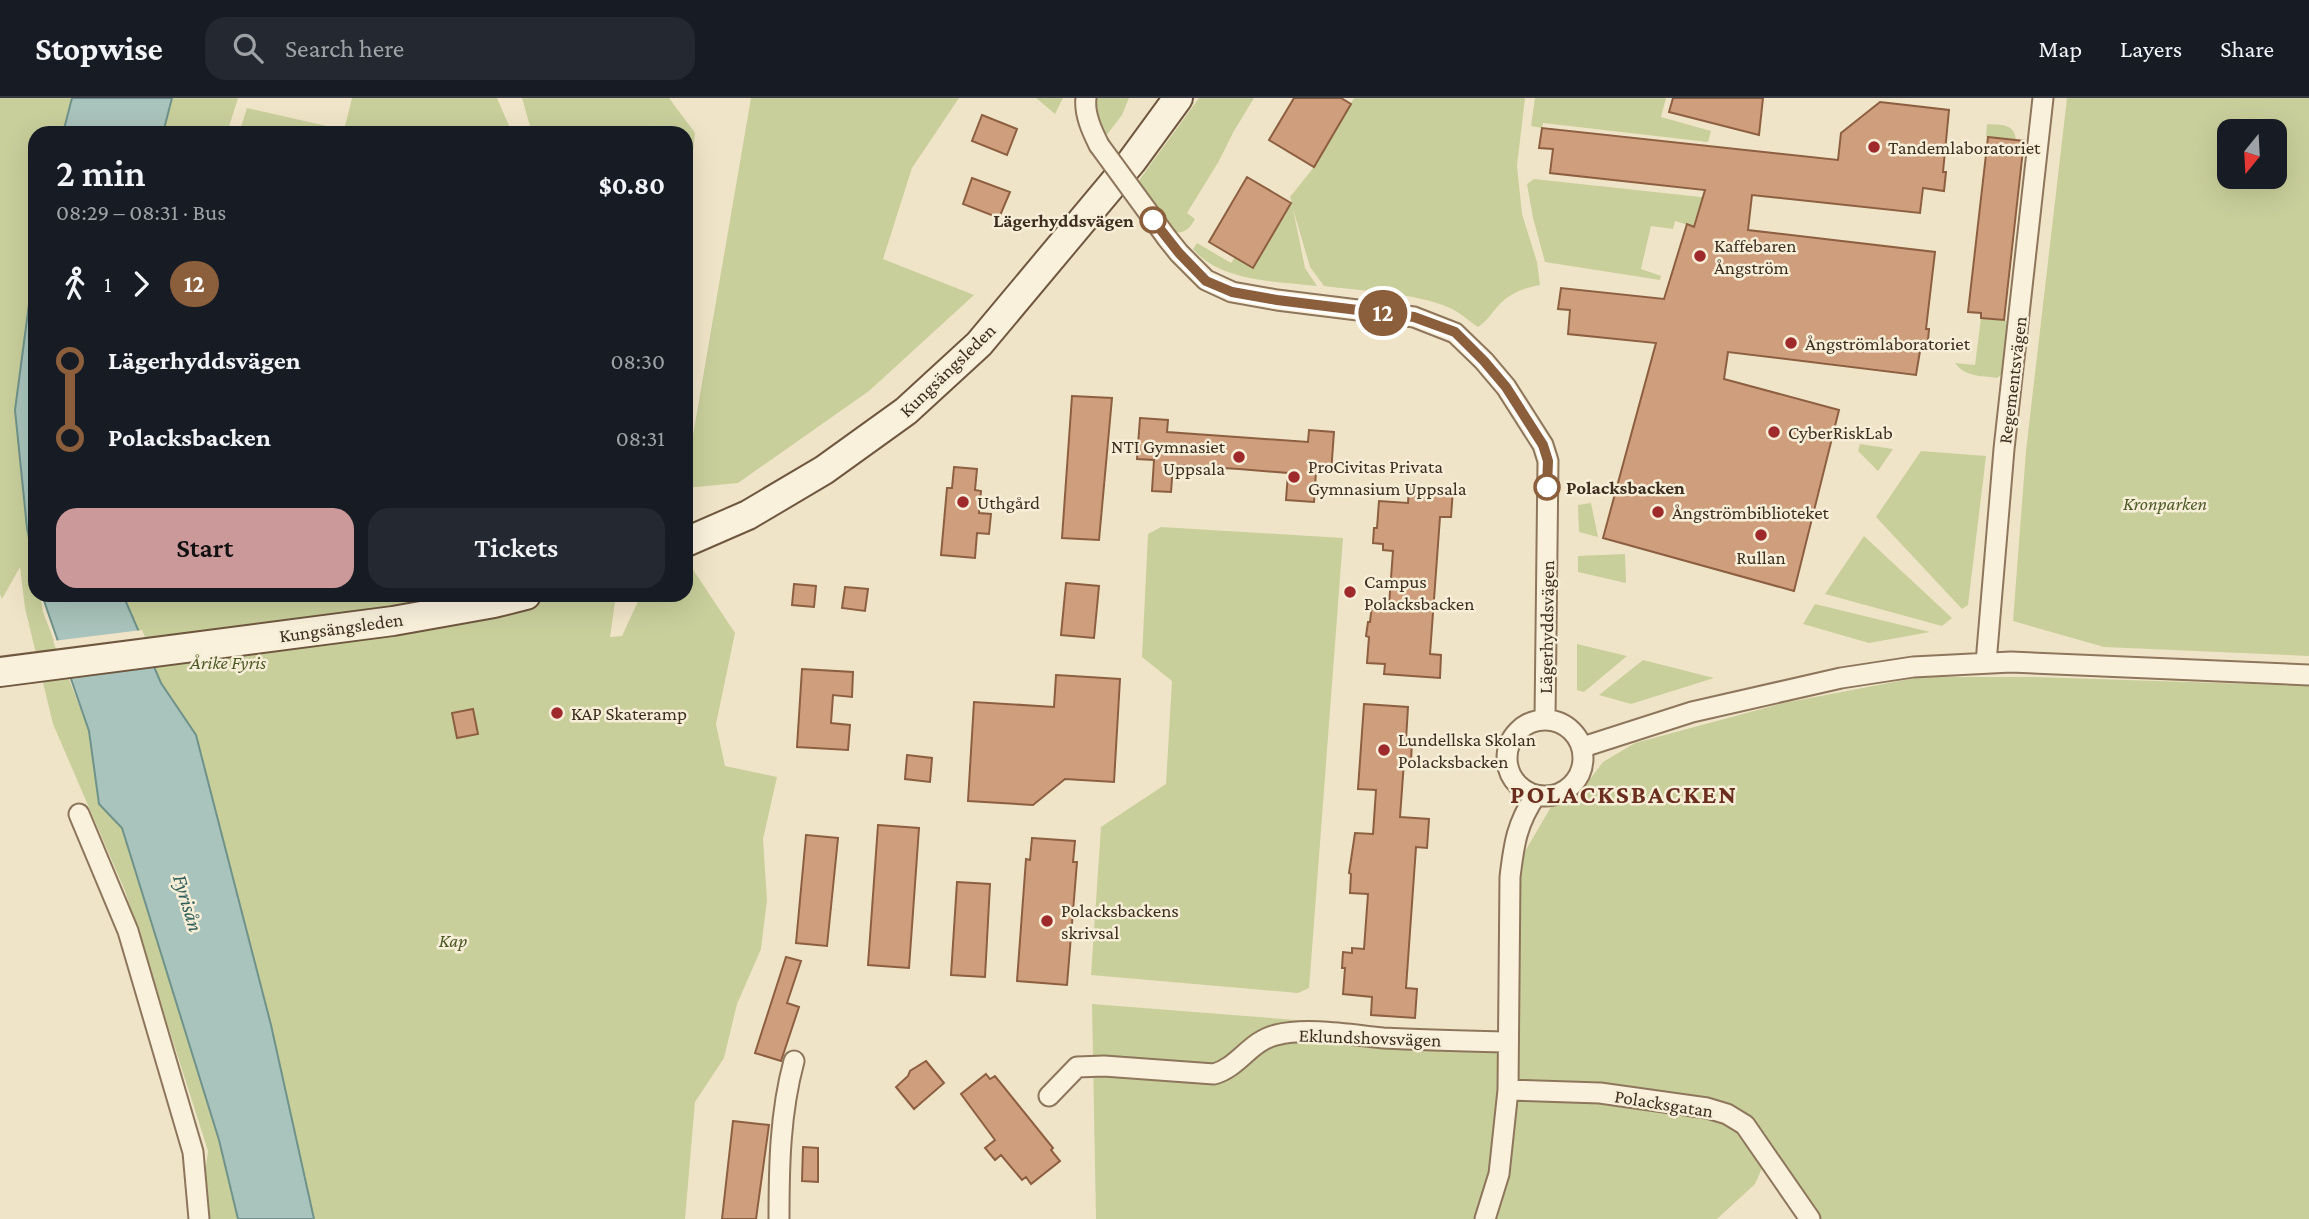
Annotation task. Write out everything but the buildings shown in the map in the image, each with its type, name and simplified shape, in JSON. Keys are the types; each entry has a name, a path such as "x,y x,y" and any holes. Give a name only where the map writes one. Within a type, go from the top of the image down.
{"main road":[{"name":"Kungsängsleden","path":"693,539 748,515 824,470 906,411 979,344 1123,172 1178,98"},
{"name":"Kungsängsleden","path":"0,672 393,621 498,602"}],"street":[{"name":"Lägerhyddsvägen","path":"1086,98 1085,106 1091,129 1099,145 1167,238 1206,281 1232,292 1277,300 1414,317 1455,332 1506,387 1543,445 1548,461 1545,719"},
{"name":"Regementsvägen","path":"1986,663 2004,449 2043,98"},
{"path":"1583,747 1692,712 1841,678 1913,667 2011,662 2309,675"},
{"path":"1532,721 1558,721 1569,728 1583,747 1584,762 1580,775 1563,792 1550,796 1536,795 1519,786 1507,764 1511,739 1532,721"},
{"path":"1485,1219 1499,1174 1508,1090 1510,877 1522,815 1536,795"},
{"path":"79,814 128,931 193,1152 199,1219"},
{"name":"Eklundshovsvägen","path":"1049,1096 1077,1067 1104,1066 1214,1074 1227,1070 1251,1046 1276,1035 1316,1032 1386,1038 1507,1042"},
{"path":"779,1219 779,1166 785,1093 794,1061"},
{"name":"Polacksgatan","path":"1508,1090 1600,1093 1707,1108 1727,1114 1745,1125 1810,1219"}],"green space":[{"path":"0,98 72,98 65,126 28,126 28,602 41,602 89,731 99,804 122,828 219,1140 238,1219 208,1219 203,1187 208,1151 125,891 53,724 25,608 20,567 2,599"},
{"path":"172,98 238,98 229,126 165,126"},
{"path":"352,98 497,98 509,126 345,126"},
{"path":"522,98 669,98 690,126 530,126"},
{"path":"751,98 959,98 912,168 883,259 974,295 869,391 738,483 693,487 693,435"},
{"path":"1036,98 1063,98 1055,114"},
{"path":"1096,98 1129,98 1122,115 1106,136 1098,120"},
{"path":"1199,98 1254,98 1187,213 1195,219 1193,223 1183,232 1171,232 1137,183"},
{"path":"1354,98 1525,98 1517,166 1522,214 1537,262 1540,285 1512,294 1478,327 1450,308 1422,299 1324,286 1310,267 1293,209 1305,268 1317,286 1267,281 1234,274 1204,260 1193,249 1197,243 1231,263 1235,257 1253,267 1292,203 1290,197 1314,167"},
{"path":"1535,98 1666,98 1661,117 1711,131 1708,142 1543,123 1542,128 1531,126"},
{"name":"Kronparken","path":"2067,98 2309,98 2309,656 2104,647 2013,621 2026,451"},
{"path":"247,108 326,126 241,126"},
{"path":"1987,124 2010,128 2016,141 1986,137"},
{"path":"1534,179 1710,198 1707,212 1698,213 1694,227 1675,221 1673,229 1651,226 1641,269 1661,276 1660,280 1545,262 1527,184"},
{"path":"1981,318 2007,321 2003,373 1997,378 1969,374 1955,363 1975,365"},
{"path":"1860,444 1893,449 1878,471 1858,451"},
{"path":"1921,451 1986,456 1968,605 1962,609 1876,517"},
{"path":"1591,503 1598,537 1579,532 1578,505"},
{"path":"1161,527 1343,538 1309,988 1298,993 1091,975 1101,827 1166,784 1172,681 1142,657 1148,534"},
{"path":"1864,536 1952,618 1942,626 1825,594"},
{"path":"1625,554 1626,583 1578,572 1578,556"},
{"name":"Kap","path":"693,570 735,633 716,724 725,766 777,777 763,839 767,900 761,949 737,1004 724,1058 695,1102 685,1219 314,1219 271,1025 196,735 161,683 126,602 615,602 610,637 622,636 638,602 693,602"},
{"path":"1815,604 1930,632 1869,643 1803,624"},
{"path":"1577,644 1627,656 1584,692 1577,690"},
{"path":"1643,660 1714,678 1631,704 1599,695"},
{"path":"1920,677 2034,677 2309,686 2309,1219 1820,1219 1767,1157 1755,1184 1717,1219 1096,1219 1092,1004 1464,1033 1506,1042 1510,877 1551,807 1578,795 1603,762 1635,743 1784,703"}],"water":[{"path":"72,98 172,98 165,126 65,126"},
{"path":"28,312 28,533 27,528 15,410"},
{"name":"Fyrisån","path":"44,602 126,602 161,683 196,735 271,1025 314,1219 238,1219 219,1140 122,828 99,804 89,731"}],"pier":[{"path":"142,630 157,666 66,677 53,641"}],"bus line":[{"name":"12","path":"1153,220 1206,281 1232,292 1414,317 1455,332 1506,387 1543,445 1548,461 1547,487"}],"place":[{"name":"Tandemlaboratoriet","path":"1874,147"},
{"name":"Lägerhyddsvägen","path":"1153,220"},
{"name":"Kaffebaren Ångström","path":"1700,256"},
{"name":"Ångströmlaboratoriet","path":"1791,343"},
{"name":"CyberRiskLab","path":"1774,432"},
{"name":"NTI Gymnasiet Uppsala","path":"1239,457"},
{"name":"ProCivitas Privata Gymnasium Uppsala","path":"1294,477"},
{"name":"Polacksbacken","path":"1547,487"},
{"name":"Uthgård","path":"963,502"},
{"name":"Ångströmbiblioteket","path":"1658,512"},
{"name":"Rullan","path":"1761,535"},
{"name":"Campus Polacksbacken","path":"1350,592"},
{"name":"KAP Skateramp","path":"557,713"},
{"name":"Lundellska Skolan Polacksbacken","path":"1384,750"},
{"name":"Polacksbackens skrivsal","path":"1047,921"}],"district":[{"name":"POLACKSBACKEN","path":"1624,794"}],"park label":[{"name":"Årike Fyris","path":"228,662"}]}
